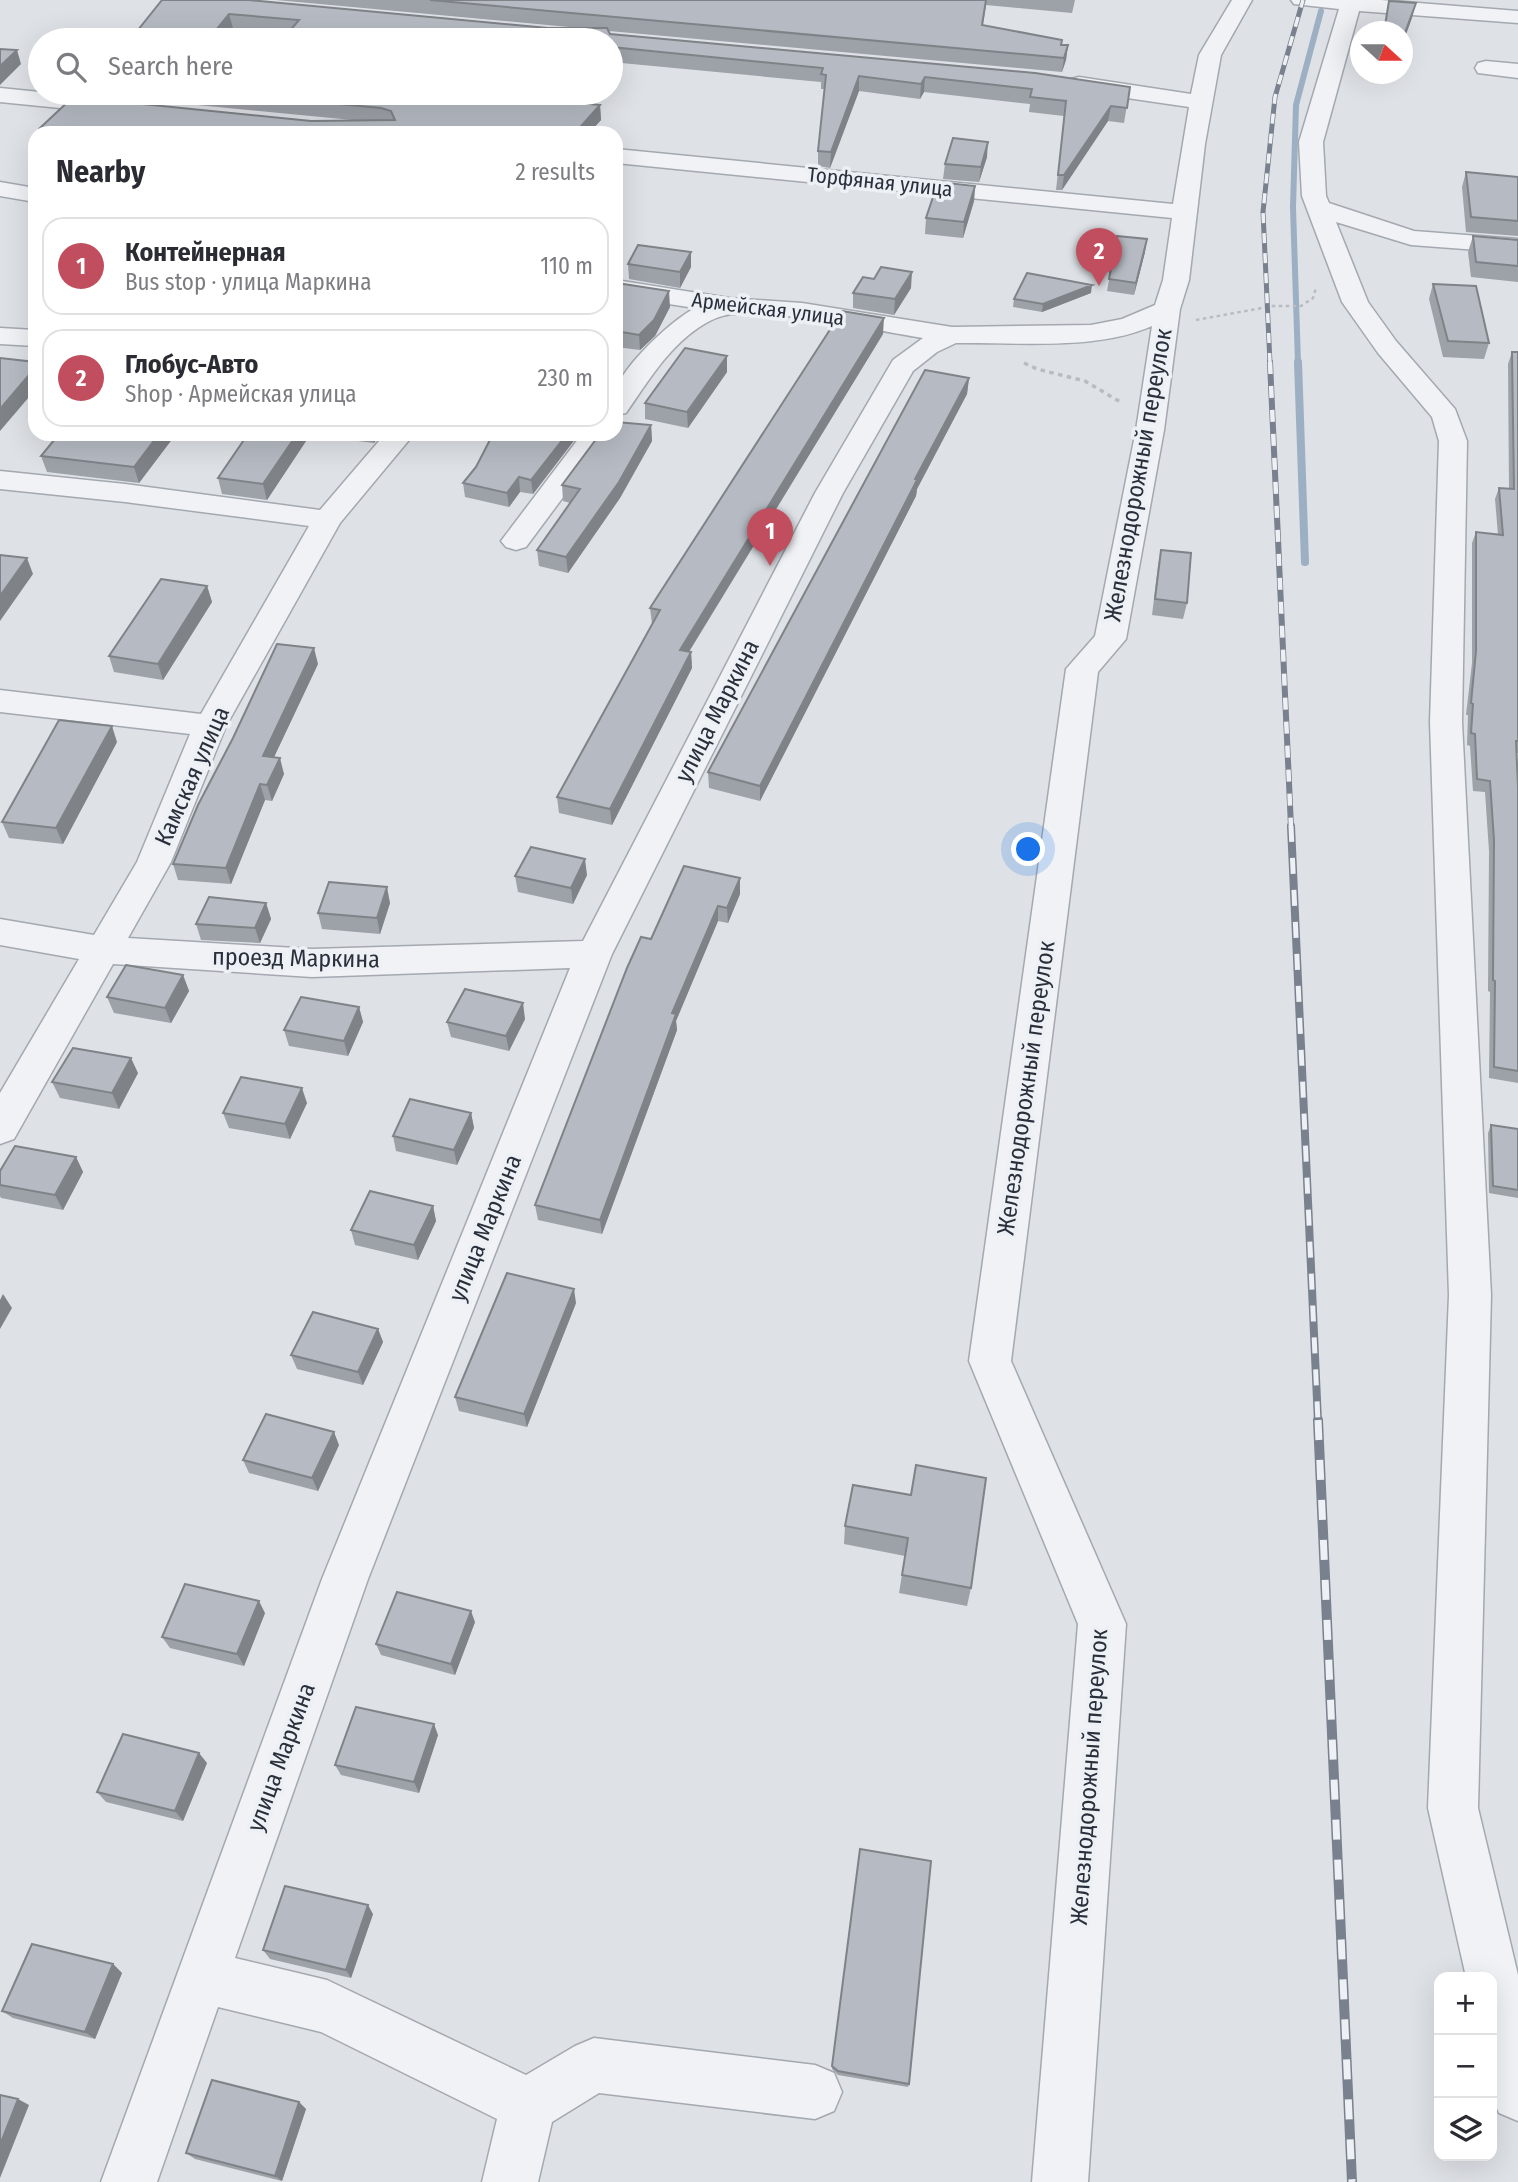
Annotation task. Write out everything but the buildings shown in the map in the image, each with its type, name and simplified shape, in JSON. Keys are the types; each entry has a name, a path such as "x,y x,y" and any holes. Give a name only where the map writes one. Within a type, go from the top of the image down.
{"street":[{"name":"Железнодорожный переулок","path":"1060,2182 1102,1624 990,1361 1082,669 1110,639 1150,430 1167,309 1176,280 1193,144 1210,55 1242,0"},
{"path":"1301,0 1506,11"},
{"path":"1351,2 1311,142 1314,196 1355,302 1387,347 1445,415 1453,441 1446,722 1470,1296 1453,1808 1491,1972"},
{"path":"1486,68 1518,71"},
{"path":"1060,81 1202,102"},
{"path":"0,95 28,98"},
{"path":"98,105 137,109"},
{"name":"Торфяная улица","path":"623,157 1186,202"},
{"path":"1122,185 1186,202"},
{"path":"0,189 28,194"},
{"path":"1319,208 1411,239 1518,246"},
{"name":"Армейская улица","path":"623,289 729,306 802,311 952,335 1091,333 1129,326 1167,309"},
{"path":"623,398 653,357 684,326 702,315 729,306"},
{"name":"улица Маркина","path":"129,2182 345,1579 594,954 818,515 902,366 928,346 952,335"},
{"path":"0,336 28,338"},
{"path":"623,364 653,357"},
{"name":"Камская улица","path":"0,1128 154,862 210,726 327,520 394,441"},
{"path":"516,541 591,441"},
{"path":"0,480 125,493 327,520"},
{"path":"0,701 210,726"},
{"name":"проезд Маркина","path":"0,932 103,950 312,963 594,954"},
{"path":"203,1977 327,2007 528,2105"},
{"path":"1497,2000 1518,2094"},
{"path":"510,2182 528,2105 594,2065 815,2092"}],"path":[{"path":"1167,309 1193,320 1273,306 1301,306 1312,298 1319,280 1339,261"},
{"path":"1013,334 1020,360 1032,369 1063,374 1096,385 1118,399 1150,430"}],"waterway":[{"path":"1298,363 1293,207 1296,105 1321,11"},
{"path":"1298,362 1305,562"}],"railway":[{"path":"1270,363 1263,212 1275,97 1303,0"},
{"path":"1270,362 1291,827"},
{"path":"1291,826 1318,1422"},
{"path":"1318,1420 1352,2182"}],"place":[{"name":"Глобус-Авто","path":"1099,286"},
{"name":"Контейнерная","path":"770,566"}]}
